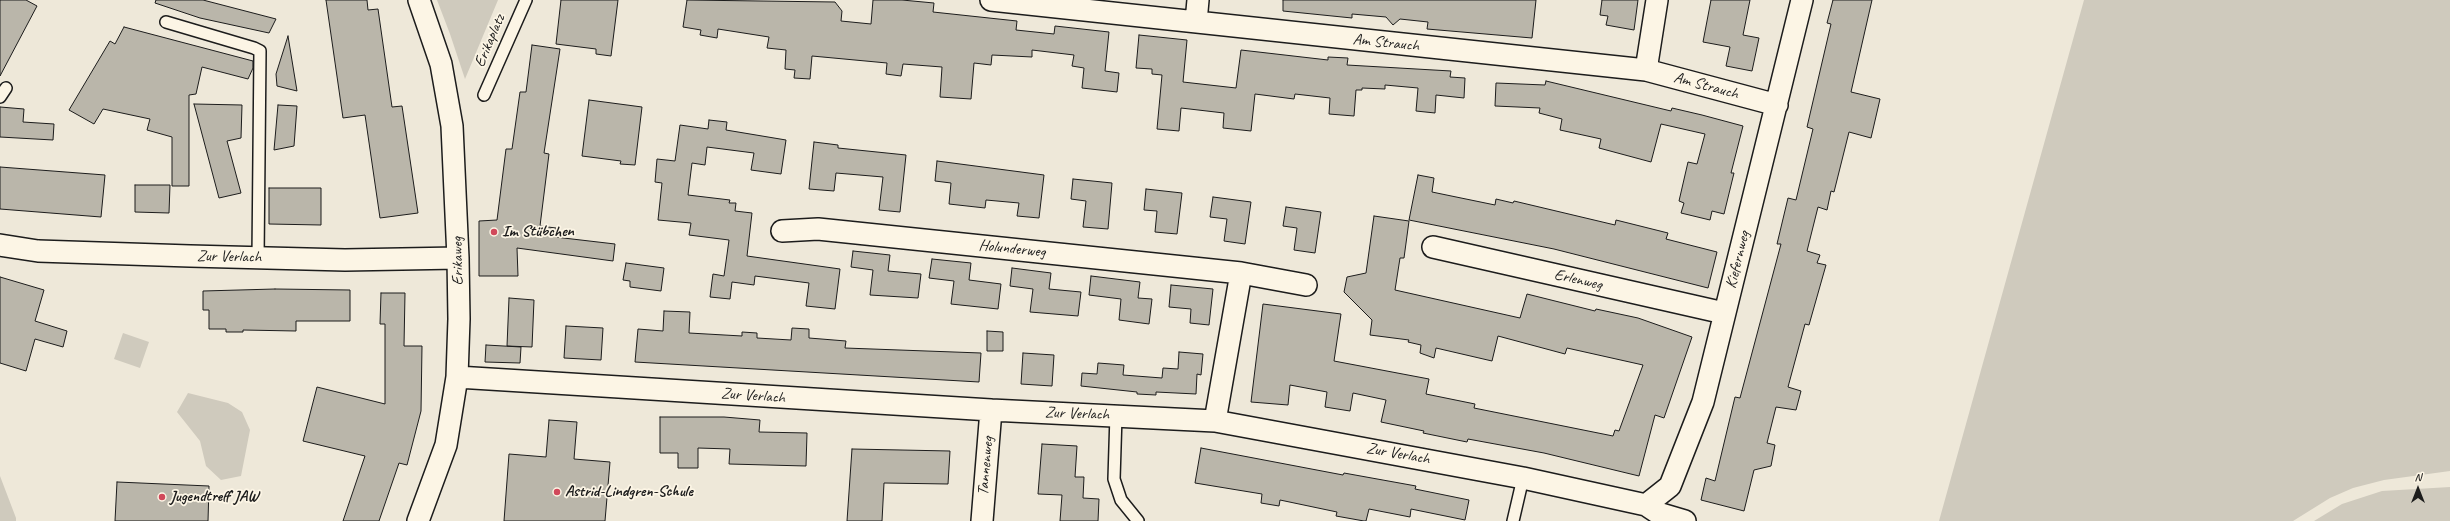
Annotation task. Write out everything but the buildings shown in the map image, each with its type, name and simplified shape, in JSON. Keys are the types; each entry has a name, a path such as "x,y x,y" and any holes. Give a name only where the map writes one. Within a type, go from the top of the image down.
{"street":[{"name":"Erikaweg","path":"418,521 446,445 457,377 458,258 452,126 446,88 419,0"},
{"name":"Am Strauch","path":"991,0 1646,70 1777,105"},
{"path":"1196,22 1198,0"},
{"path":"1646,70 1657,0"},
{"name":"Kiefernweg","path":"1646,505 1670,486 1704,402 1724,313 1802,0"},
{"name":"Holunderweg","path":"782,231 818,229 1241,273 1306,285"},
{"name":"Zur Verlach","path":"0,245 38,251 258,258 345,260 458,258"},
{"name":"Erlenweg","path":"1433,247 1724,313"},
{"path":"1215,421 1241,273"},
{"name":"Zur Verlach","path":"457,377 991,410 1215,421 1523,478 1646,505 1658,513 1685,521"},
{"name":"Tannenweg","path":"982,521 991,410"}],"lane":[{"name":"Erikaplatz","path":"484,95 526,0"},
{"path":"166,22 260,51 258,258"},
{"path":"1116,415 1114,479 1121,500 1138,521"},
{"path":"1514,521 1523,478"}],"shaded area":[{"path":"437,0 498,0 465,79 450,34"},
{"path":"2084,0 2450,0 2450,471 2384,480 2353,488 2330,498 2293,521 1939,521"},
{"path":"123,333 149,342 140,368 114,359"},
{"path":"188,393 228,403 242,412 250,430 241,476 221,480 206,466 200,441 177,412"},
{"path":"0,476 16,518 16,521 0,521"},
{"path":"2450,487 2450,521 2314,521 2342,504 2382,491"}],"place":[{"name":"Im Stübchen","path":"494,232"},
{"name":"Astrid-Lindgren-Schule","path":"557,492"},
{"name":"Jugendtreff JAW","path":"162,497"}]}
